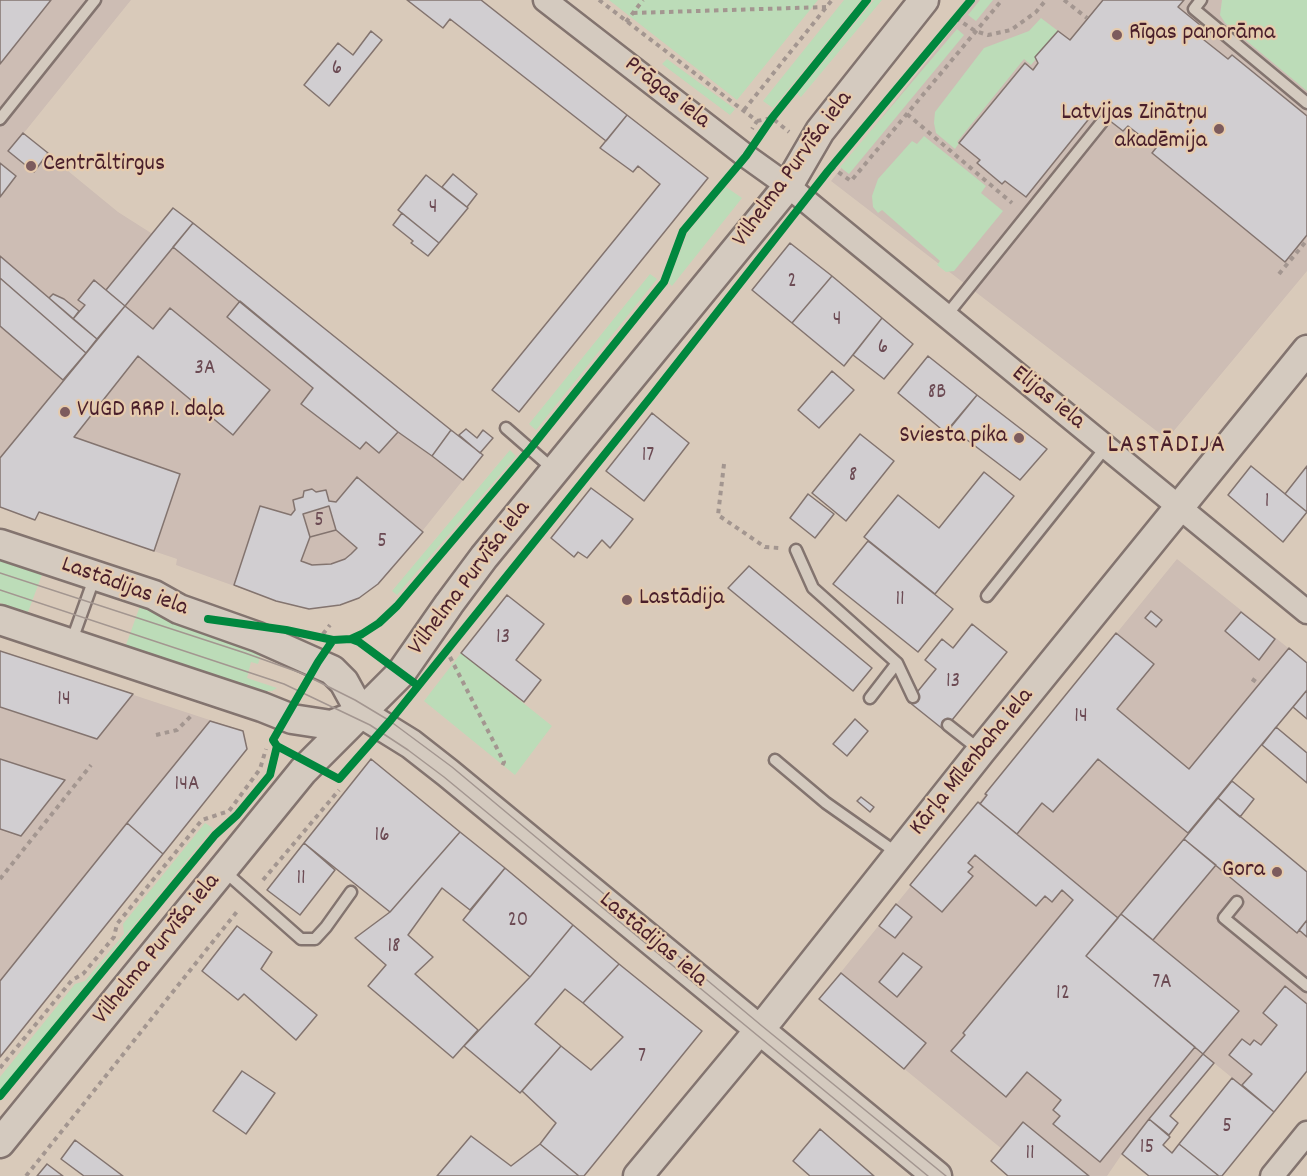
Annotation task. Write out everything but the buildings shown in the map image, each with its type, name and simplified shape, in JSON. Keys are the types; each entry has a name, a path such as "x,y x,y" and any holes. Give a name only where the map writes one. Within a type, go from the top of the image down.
{"street":[{"name":"Prāgas iela","path":"545,0 746,156 797,192"},
{"name":"Vilhelma Purvīša iela","path":"0,1143 303,771 401,673 448,604 555,470 797,192 820,131 924,0"},
{"name":"Elijas iela","path":"797,192 1307,612"},
{"name":"Kārļa Mīlenbaha iela","path":"638,1176 759,1030 981,751 1307,350"},
{"name":"Lastādijas iela","path":"0,544 154,596 179,609 258,637 319,650 332,670 344,682 361,713 411,744 448,773 937,1176"},
{"path":"0,620 262,706 292,719 331,725 361,713"},
{"path":"1272,1176 1307,1132"}],"lane":[{"path":"0,119 94,0"},
{"path":"1201,0 1194,9 1307,103"},
{"path":"946,316 1102,122"},
{"path":"506,428 555,470"},
{"path":"987,596 1106,447"},
{"path":"796,550 813,588 897,663 913,697"},
{"path":"71,643 96,576"},
{"path":"870,698 897,663"},
{"path":"948,725 981,751"},
{"path":"775,760 826,803 900,855"},
{"path":"223,870 302,939 315,939 351,892"},
{"path":"1237,902 1224,918 1307,986"}],"path":[{"path":"598,0 744,110 832,0"},
{"path":"626,22 643,0"},
{"path":"840,174 851,181 1002,0"},
{"path":"956,18 975,31 988,35 1011,30 1036,12 1046,0"},
{"path":"1064,0 1087,18"},
{"path":"633,13 826,7"},
{"path":"948,27 963,9"},
{"path":"746,156 776,113"},
{"path":"907,114 1027,216"},
{"path":"797,192 839,159"},
{"path":"1279,274 1307,240"},
{"path":"724,464 718,515 765,547 796,550"},
{"path":"309,635 319,650"},
{"path":"450,645 446,655 504,762 501,768"},
{"path":"1252,679 1259,684"},
{"path":"156,735 177,730 192,715 195,708"},
{"path":"0,1068 72,980 83,974 114,937 117,924 202,820 229,811 260,769 266,749"},
{"path":"0,879 90,765"},
{"path":"26,1176 251,895 339,790"},
{"path":"230,822 237,815"}],"shaded area":[{"path":"0,0 131,0 23,134 118,212 173,247 398,432 463,480 388,574 359,598 340,605 309,609 276,601 176,565 177,559 39,512 35,520 0,507"},
{"path":"976,0 1307,0 1307,271 1167,439 831,181"},
{"path":"1177,559 1307,663 1307,690 1218,798 1307,872 1307,1071 1274,1112 1203,1054 1122,1154 1107,1176 1089,1176 1024,1122 1002,1149 819,999"},
{"path":"0,651 243,731 247,749 0,1057"}],"green space":[{"path":"609,0 818,0 737,100"},
{"path":"844,0 861,0 773,108 763,101"},
{"path":"874,0 882,0 801,97 797,94"},
{"path":"980,0 993,0 976,21 968,15"},
{"path":"1222,0 1307,0 1307,91 1225,23 1220,15"},
{"path":"1041,18 1058,31 1035,57 1031,65 1024,59 957,142 959,143 955,149 936,133 935,112 984,48 1029,31"},
{"path":"957,29 964,35 849,174 840,167"},
{"path":"667,59 735,109 730,115 662,64"},
{"path":"924,136 986,186 981,193 1003,211 954,271 946,272 937,265 940,261 882,210 878,213 873,207 872,196 878,179 912,141 917,144"},
{"path":"726,187 742,198 672,286 668,282 688,232"},
{"path":"650,274 657,279 536,430 529,424"},
{"path":"510,450 516,456 397,595 392,591"},
{"path":"0,559 43,572 28,612 0,603"},
{"path":"140,606 263,648 258,664 251,662 247,678 277,688 265,691 126,645"},
{"path":"461,653 552,726 515,775 424,701"},
{"path":"205,823 213,828 0,1090 0,1077 75,984 85,981 124,934 123,924"}],"tram line":[{"path":"0,573 301,673 355,700 390,721 452,767 762,1026 946,1176"},
{"path":"0,590 284,684 370,725 444,777 928,1176"}],"cycle path":[{"path":"351,639 379,623 397,606 530,449 664,282 683,231 746,156 772,118 867,0"},
{"path":"277,746 339,779 390,721 650,398 828,171 971,0"},
{"path":"208,619 286,630 333,640"},
{"path":"0,1096 215,835 237,815 270,775 277,746 273,740 333,640 351,639 359,642 417,685"}],"place":[{"name":"Rīgas panorāma","path":"1117,35"},
{"name":"Latvijas Zinātņu akadēmija","path":"1219,129"},
{"name":"Centrāltirgus","path":"31,166"},
{"name":"VUGD RRP 1. daļa","path":"65,412"},
{"name":"Sviesta pika","path":"1019,438"},
{"name":"Lastādija","path":"627,600"},
{"name":"Gora","path":"1277,872"}],"district":[{"name":"LASTĀDIJA","path":"1167,447"}]}
